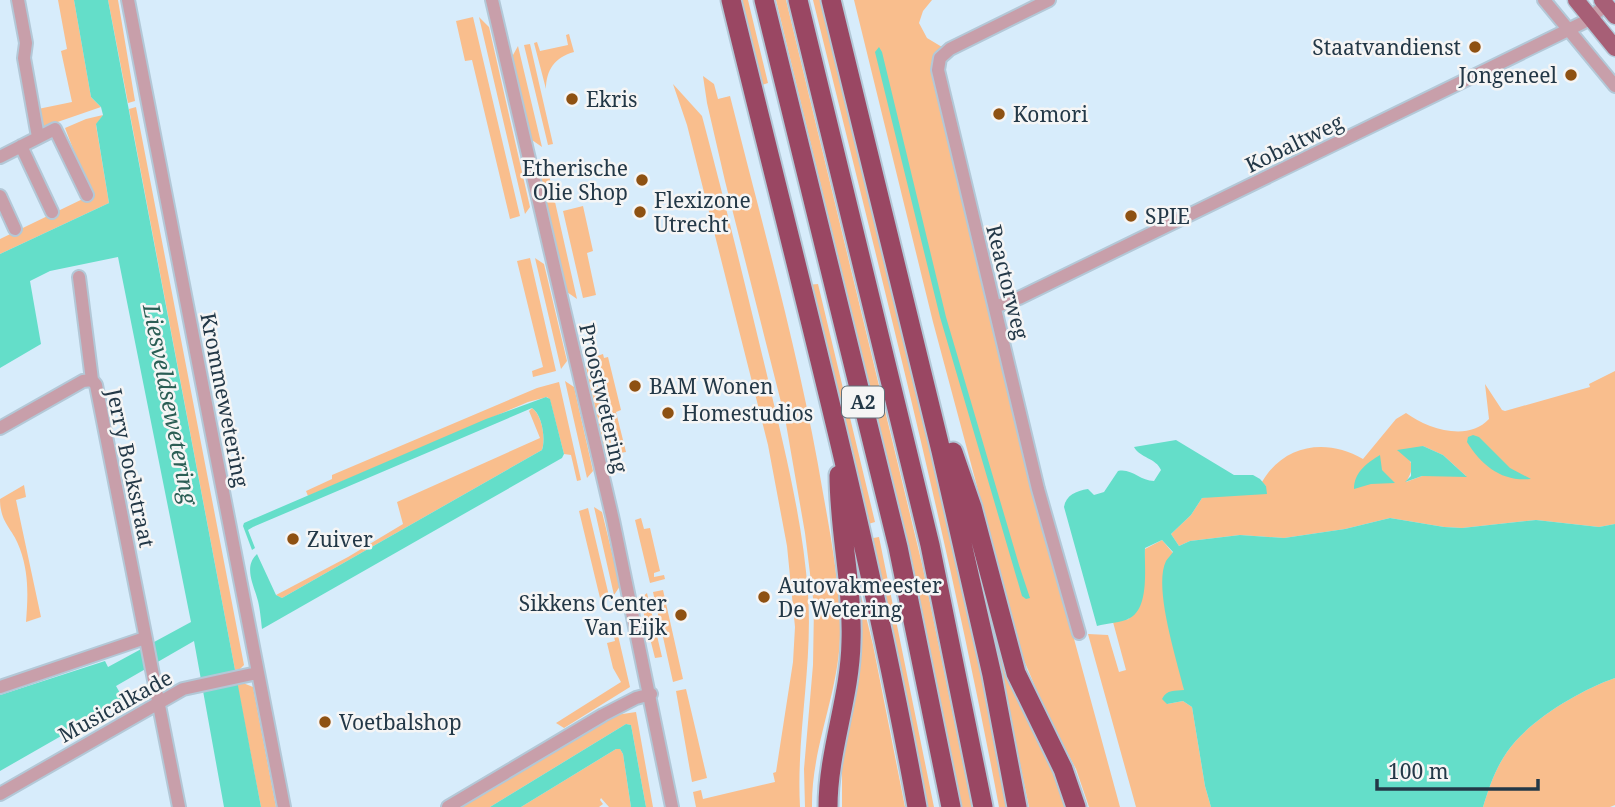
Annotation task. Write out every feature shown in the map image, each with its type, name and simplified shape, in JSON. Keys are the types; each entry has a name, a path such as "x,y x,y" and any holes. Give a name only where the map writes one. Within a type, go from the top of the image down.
{"highway":[{"name":"A2","path":"730,0 838,437 879,614 917,807"},
{"name":"A2","path":"764,0 898,547 951,807"},
{"name":"A2","path":"798,0 930,545 983,807"},
{"path":"831,0 970,575 1017,807"},
{"path":"913,338 972,507 1016,674 1063,769 1076,807"},
{"name":"A2","path":"828,807 830,770 852,643 851,604 839,512 838,437"}],"main road":[{"path":"1576,0 1615,48"}],"street":[{"path":"18,0 26,43 24,58 38,137"},
{"name":"Krommewetering","path":"128,0 284,807"},
{"name":"Proostwetering","path":"492,0 613,520 651,694 672,807"},
{"name":"Reactorweg","path":"1049,0 950,49 938,64 939,78 1038,489 1079,633"},
{"path":"1544,0 1615,86"},
{"name":"Kobaltweg","path":"995,307 1570,29 1608,7"},
{"path":"0,157 55,129 87,195"},
{"path":"21,146 52,212"},
{"path":"0,196 15,229"},
{"name":"Jerry Bockstraat","path":"79,277 92,380 96,385 179,807"},
{"path":"0,428 83,381 92,380"},
{"path":"0,687 145,642"},
{"name":"Musicalkade","path":"0,794 183,689 257,673"},
{"path":"448,807 603,715 636,698 651,694"}],"shaded area":[{"path":"58,0 74,0 91,97 101,107 43,127 38,109 72,102 61,51 67,49"},
{"path":"108,0 118,0 135,101 128,103"},
{"path":"738,0 748,0 768,83 762,85 777,144 773,145"},
{"path":"776,0 786,0 922,564 972,807 962,807 913,566"},
{"path":"813,0 824,0 899,302 968,604 1009,807 999,807 935,503"},
{"path":"854,0 932,0 923,11 919,23 927,38 942,47 932,61 934,83 1024,456 1120,807 1089,807 1076,769 1045,710 1023,658 933,322"},
{"path":"473,17 520,216 510,219 472,60 465,61 456,21"},
{"path":"479,17 489,27 530,207 525,214"},
{"path":"569,34 574,52 553,65 546,89 534,43 537,42 540,51 568,45 566,35"},
{"path":"530,44 553,144 548,145 524,45"},
{"path":"518,46 542,147 532,140 513,60"},
{"path":"703,76 714,84 718,99 730,96 804,393 834,559 840,625 839,648 832,694 816,761 812,807 805,807 804,769 813,665 814,606 805,533 785,418 725,181"},
{"path":"673,84 702,116 767,375 797,512 806,567 809,621 800,754 800,807 696,807 693,792 701,790 703,799 775,782 773,773 776,772 793,662 795,627 787,546 768,445 687,125"},
{"path":"136,107 244,665 235,670 129,109"},
{"path":"103,115 96,125 109,203 0,254 0,239 91,195 65,128"},
{"path":"548,171 577,299 567,292 541,179"},
{"path":"583,206 593,251 587,253 596,295 583,298 563,211"},
{"path":"530,258 556,371 533,377 532,371 543,367 517,261"},
{"path":"535,258 544,264 567,361 561,369"},
{"path":"818,284 875,522 865,525 807,285"},
{"path":"603,354 604,358 608,357 621,410 616,412 626,452 620,453 597,356"},
{"path":"591,357 614,455 605,450 586,367"},
{"path":"1615,371 1615,524 1599,527 1536,520 1462,528 1390,518 1345,529 1284,538 1240,535 1190,541 1179,546 1171,534 1191,515 1202,498 1266,486 1262,482 1271,469 1294,452 1307,448 1335,448 1363,459 1396,419 1406,413 1436,428 1448,431 1470,430 1489,419 1485,384 1505,411 1590,387 1589,384","holes":["1423,446 1443,455 1466,476 1422,476 1406,482 1412,468 1406,455"]},
{"path":"565,381 574,387 593,471 587,478"},
{"path":"559,382 581,480 577,481 571,455 564,454 547,397 528,402 308,496 306,491 332,479 332,475 537,388"},
{"path":"532,408 542,427 542,450 282,598 276,595 403,524 397,502 540,438 529,411"},
{"path":"24,485 26,497 16,500 41,617 26,622 25,567 17,542 4,520 0,499"},
{"path":"594,507 602,512 620,586 614,595"},
{"path":"588,508 609,596 600,598 579,511"},
{"path":"641,518 644,529 650,528 660,571 654,573 654,577 664,575 665,579 650,583 635,520"},
{"path":"879,537 934,807 925,807 868,539"},
{"path":"1162,540 1173,553 1184,690 1167,704 1183,701 1192,707 1211,807 1136,807 1088,634 1108,635 1119,672 1126,670 1113,622 1129,619 1144,563 1145,549"},
{"path":"856,576 873,645 905,807 842,807 842,767"},
{"path":"663,590 683,679 673,682 653,592"},
{"path":"647,593 662,657 655,658 640,599"},
{"path":"989,614 1002,651 1070,807 1029,807"},
{"path":"617,631 630,687 564,728 556,723 621,682 613,668 607,643 615,641 613,632"},
{"path":"1615,678 1615,805 1483,807 1503,758 1516,740 1556,708 1586,690"},
{"path":"237,684 253,687 276,807 261,807"},
{"path":"686,689 707,778 692,782 676,691"},
{"path":"636,712 653,807 646,807 631,725 626,724 490,807 459,807 585,729 616,715"},
{"path":"620,749 623,754 631,807 609,807 601,798 603,804 599,807 521,807"}],"water":[{"name":"Liesveldsewetering","path":"74,0 108,0 261,807 224,807 194,641 116,686 124,700 0,771 0,695 105,661 108,667 191,622 118,257 50,271 30,281 41,344 0,368 0,254 109,203 96,124 103,115 101,107 91,97"},
{"path":"879,47 946,317 1030,598 1022,596 940,317 875,52"},
{"path":"546,397 550,399 564,454 562,458 262,629 250,570 257,554 276,595 282,598 542,450 544,440 541,421 532,408 253,527 248,530 255,548 252,550 244,523 486,419"},
{"path":"1468,437 1479,437 1510,468 1531,479 1511,478 1486,465 1467,442"},
{"path":"1176,440 1234,475 1253,475 1260,479 1266,486 1267,494 1202,498 1191,515 1171,534 1179,546 1190,541 1240,535 1284,538 1345,529 1390,518 1462,528 1536,520 1599,527 1615,524 1615,678 1586,690 1556,708 1516,740 1503,758 1483,807 1211,807 1192,707 1183,701 1167,704 1162,699 1169,692 1184,690 1162,588 1166,561 1173,552 1162,540 1145,548 1141,605 1136,613 1126,620 1097,626 1064,507 1069,497 1079,491 1088,489 1094,495 1104,492 1118,471 1128,471 1154,481 1161,470 1159,466 1134,447"},
{"path":"1423,446 1443,455 1467,477 1422,476 1405,482 1411,476 1411,462 1397,450"},
{"path":"1380,455 1382,470 1395,483 1371,484 1354,489 1359,473"},
{"path":"626,724 631,725 646,807 631,807 623,754 620,749 616,749 521,807 490,807"}],"place":[{"name":"Staatvandienst","path":"1475,47"},
{"name":"Jongeneel","path":"1571,75"},
{"name":"Ekris","path":"572,99"},
{"name":"Komori","path":"999,114"},
{"name":"Etherische Olie Shop","path":"642,180"},
{"name":"Flexizone Utrecht","path":"640,212"},
{"name":"SPIE","path":"1131,216"},
{"name":"BAM Wonen","path":"635,386"},
{"name":"Homestudios","path":"668,413"},
{"name":"Zuiver","path":"293,539"},
{"name":"Autovakmeester De Wetering","path":"764,597"},
{"name":"Sikkens Center Van Eijk","path":"681,615"},
{"name":"Voetbalshop","path":"325,722"}]}
